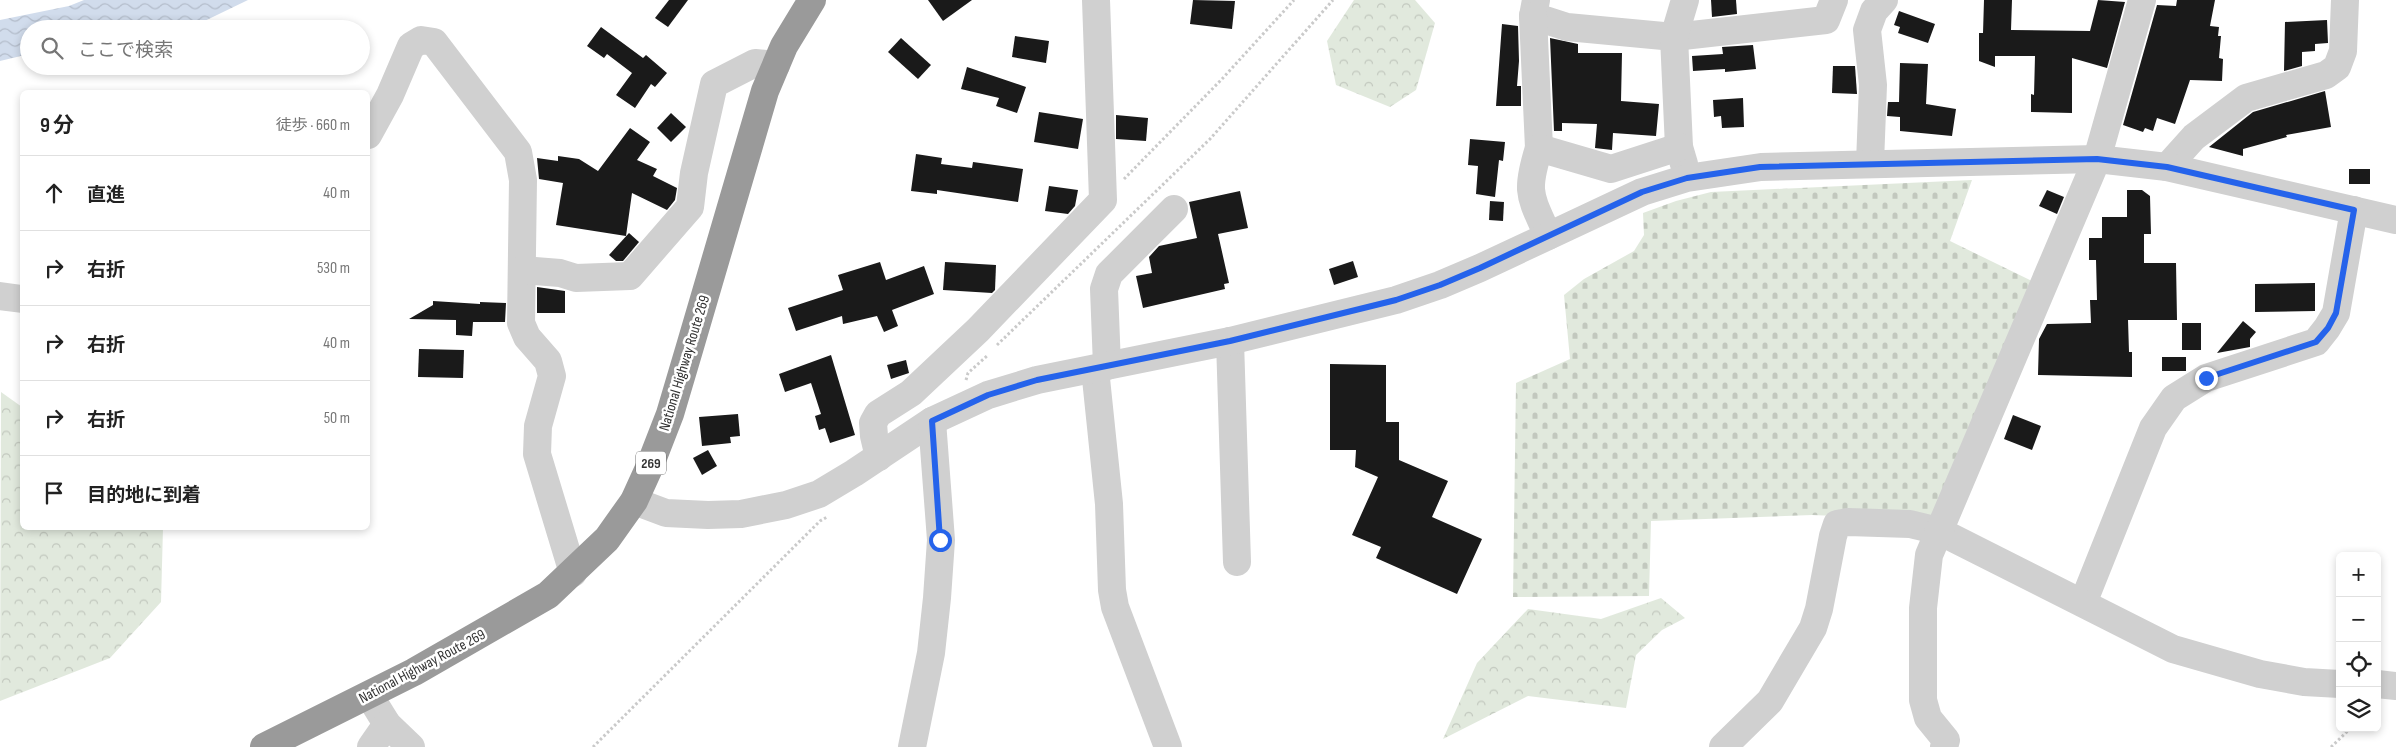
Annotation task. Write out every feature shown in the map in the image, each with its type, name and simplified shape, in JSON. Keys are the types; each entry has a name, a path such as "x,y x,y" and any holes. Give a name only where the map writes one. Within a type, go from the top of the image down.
{"highway":[{"name":"National Highway Route 269","path":"264,747 369,695 487,632 548,595 573,574 607,539 634,501 670,414 765,91 800,17 812,0"}],"street":[{"path":"879,457 873,423 878,414 911,393 971,336 1103,200 1096,0"},
{"path":"1685,0 1674,37 1680,147 1687,178"},
{"path":"1535,8 1567,28 1674,37 1826,20 1834,0"},
{"path":"1870,163 1873,85 1867,30 1874,11 1884,0"},
{"path":"1944,747 1946,740 1928,718 1923,700 1923,608 1929,554 2097,159 2142,0"},
{"path":"2167,167 2194,137 2246,98 2326,75 2337,67 2343,51 2345,0"},
{"path":"1535,8 1539,148 1531,174 1530,195 1548,236"},
{"path":"370,131 390,95 411,46 421,40 434,42 518,152 523,180 521,323 527,337 548,361 552,376 538,426 536,454 573,574"},
{"path":"522,270 560,273 576,278 630,276 690,207 694,173 714,84 755,63 776,65"},
{"path":"1539,148 1611,169 1680,147"},
{"path":"634,501 666,513 741,514 786,505 819,494 932,421 988,395 1037,380 1230,341 1396,300 1440,285 1642,192 1687,178 1760,167 2097,159 2167,167 2396,220"},
{"path":"1168,747 1115,607 1112,590 1101,368 1104,289 1109,274 1174,209"},
{"path":"2083,602 2152,428 2174,398 2206,378 2316,342 2328,328 2336,313 2354,210"},
{"path":"0,296 20,300"},
{"path":"1230,341 1237,562"},
{"path":"912,747 931,653 937,598 940,540 932,421"},
{"path":"1723,747 1770,701 1813,628 1819,609 1833,536 1837,524 1848,522 1910,524 1939,531 2173,649 2260,674 2304,682 2336,684"},
{"path":"2381,684 2396,686"},
{"path":"369,695 387,724 411,747"},
{"path":"371,747 387,724"}],"path":[{"path":"1103,200 1222,79 1294,0"},
{"path":"997,346 1210,140 1333,0"},
{"path":"968,373 990,353"},
{"path":"593,747 820,522"},
{"path":"2332,747 2347,732"}],"green space":[{"path":"1354,0 1415,0 1435,23 1416,90 1390,107 1336,85 1327,41"},
{"path":"1972,180 1950,241 2036,283 1934,520 1812,515 1651,521 1649,596 1513,597 1516,383 1570,359 1564,295 1584,279 1634,251 1644,235 1643,213 1676,201 1711,192"},
{"path":"1,392 20,406 20,530 163,530 161,602 110,658 0,701"},
{"path":"1661,598 1685,618 1662,630 1636,655 1626,708 1528,696 1443,739 1477,663 1528,609 1601,619"}],"water":[{"path":"84,0 248,0 207,20 20,20 20,56 0,61 0,20 69,6"}],"building":[{"path":"669,0 688,0 668,27 655,18"},
{"path":"928,0 972,0 943,21"},
{"path":"1193,0 1235,1 1232,29 1190,24"},
{"path":"1711,0 1736,0 1737,14 1712,17"},
{"path":"1984,0 2012,0 2011,30 2090,31 2098,0 2125,2 2107,68 2072,58 2072,113 2031,112 2031,94 2034,95 2035,56 1995,56 1995,67 1979,61 1979,33 1983,33"},
{"path":"2177,0 2215,0 2210,26 2219,27 2218,36 2221,36 2219,58 2223,59 2222,81 2190,80 2175,124 2157,118 2153,131 2145,128 2143,132 2123,125 2157,5 2176,6"},
{"path":"1899,11 1935,24 1928,43 1898,33 1900,27 1894,25"},
{"path":"2327,20 2328,43 2315,44 2315,51 2302,52 2302,66 2284,71 2285,22"},
{"path":"1502,24 1518,26 1519,61 1517,86 1521,86 1521,106 1496,106"},
{"path":"601,27 643,58 646,55 667,73 655,87 651,84 635,108 616,95 632,73 607,54 604,58 587,46"},
{"path":"1015,36 1049,41 1046,63 1012,57"},
{"path":"901,38 931,65 918,79 888,52"},
{"path":"1550,38 1578,44 1578,53 1622,53 1621,101 1659,104 1656,136 1613,133 1612,150 1595,148 1597,124 1562,123 1562,131 1554,131"},
{"path":"1753,45 1756,69 1725,72 1725,69 1693,71 1692,56 1723,54 1722,47"},
{"path":"1900,63 1928,64 1926,104 1956,109 1952,136 1900,131 1900,117 1887,116 1888,102 1899,102"},
{"path":"1833,66 1855,66 1857,94 1832,93"},
{"path":"967,67 1026,87 1017,113 996,106 999,98 961,89"},
{"path":"2325,91 2331,127 2286,135 2287,137 2243,149 2243,156 2209,147 2253,112"},
{"path":"1743,98 1744,127 1722,128 1721,116 1714,117 1713,100"},
{"path":"1039,112 1083,119 1078,149 1034,142"},
{"path":"671,113 686,127 671,142 657,128"},
{"path":"1116,115 1148,118 1146,141 1116,139"},
{"path":"630,128 650,142 637,160 657,169 653,176 677,188 675,200 667,210 632,193 626,236 556,225 563,183 539,179 537,158 558,161 558,156 579,159 598,171"},
{"path":"1470,139 1505,142 1503,161 1499,160 1495,197 1476,194 1478,166 1468,165"},
{"path":"916,154 942,158 941,164 972,168 973,162 1023,169 1018,202 937,190 937,194 911,191"},
{"path":"2349,169 2370,169 2370,184 2349,184"},
{"path":"1049,186 1078,190 1075,206 1068,214 1045,211"},
{"path":"2047,190 2064,197 2057,214 2039,206"},
{"path":"2127,190 2142,190 2150,196 2151,234 2144,234 2144,263 2176,263 2177,320 2128,320 2129,352 2132,352 2132,377 2038,375 2039,339 2047,324 2091,323 2090,300 2097,300 2096,260 2089,260 2089,238 2102,238 2102,217 2127,217"},
{"path":"1240,191 1248,228 1218,234 1229,283 1224,284 1225,289 1143,308 1136,276 1152,273 1149,257 1159,246 1197,238 1189,202"},
{"path":"1490,201 1504,202 1503,221 1489,220"},
{"path":"629,233 639,242 623,261 616,261 609,255"},
{"path":"1353,261 1358,277 1334,285 1329,269"},
{"path":"880,262 886,280 924,266 934,294 892,310 898,326 884,332 877,316 843,324 842,316 796,331 788,308 843,290 838,275"},
{"path":"945,262 996,265 995,290 992,293 943,290"},
{"path":"2315,283 2315,311 2255,312 2255,284"},
{"path":"537,287 565,291 565,313 537,313"},
{"path":"433,301 480,304 480,302 506,303 505,322 473,322 472,336 456,335 456,320 409,319 433,305"},
{"path":"2243,321 2256,332 2250,339 2250,347 2217,353"},
{"path":"2182,323 2201,323 2201,350 2182,350"},
{"path":"419,349 464,350 463,378 418,377"},
{"path":"831,355 855,435 830,443 825,428 819,430 815,416 821,414 811,383 785,392 779,374"},
{"path":"2162,357 2186,357 2186,371 2162,371"},
{"path":"906,360 909,373 891,379 887,365"},
{"path":"1330,364 1386,365 1386,422 1399,422 1399,460 1448,481 1432,517 1482,539 1457,594 1376,558 1381,547 1352,535 1378,477 1355,467 1356,450 1330,450"},
{"path":"738,414 740,436 730,437 731,443 702,446 699,417"},
{"path":"2013,415 2041,426 2032,450 2004,439"},
{"path":"708,450 717,466 702,475 693,458"}],"route":[{"path":"940,540 932,421 988,395 1037,380 1230,341 1396,300 1440,285 1480,268 1595,212 1642,192 1687,178 1760,167 2023,159 2097,159 2167,167 2354,210 2336,313 2328,328 2316,342 2206,378"}]}
